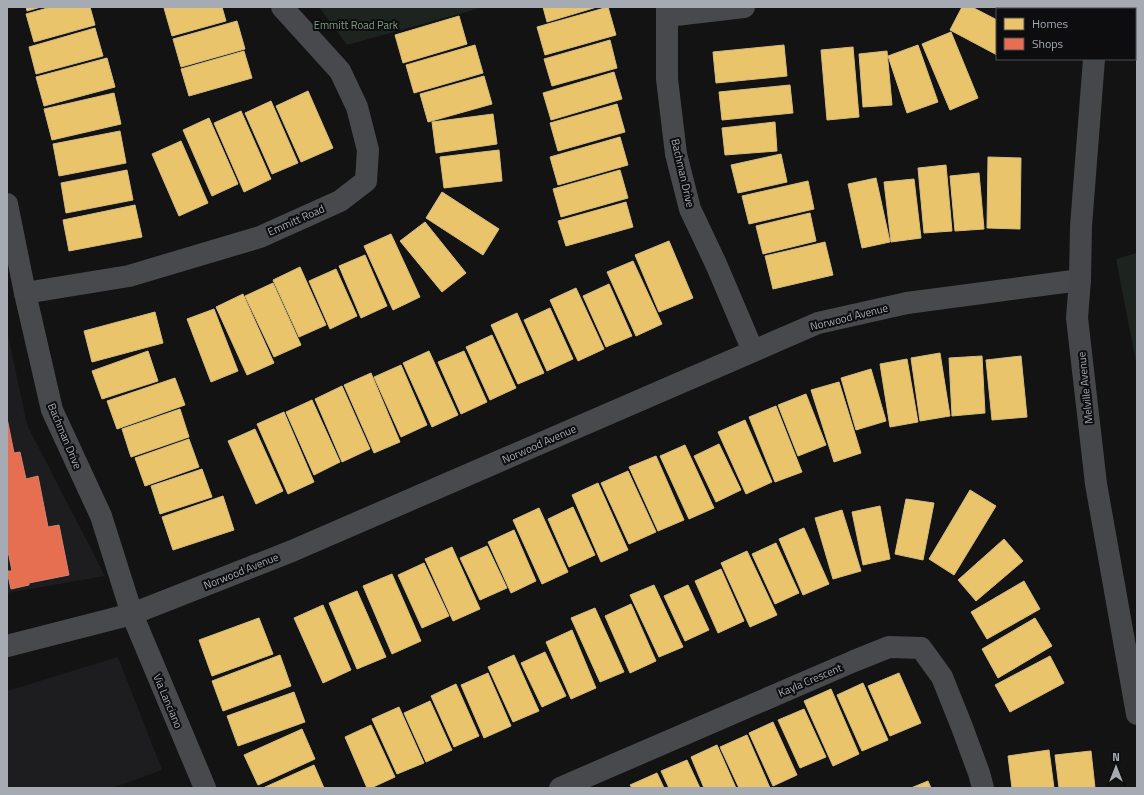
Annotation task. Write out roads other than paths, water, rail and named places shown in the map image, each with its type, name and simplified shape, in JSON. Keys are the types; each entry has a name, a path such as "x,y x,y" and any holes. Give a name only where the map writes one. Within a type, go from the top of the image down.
{"street":[{"name":"Emmitt Road","path":"25,293 129,276 260,236 340,201 366,181 368,150 357,107 340,71 282,7"},
{"path":"667,12 744,7"},
{"name":"Bachman Drive","path":"667,12 668,79 676,154 690,209 716,264 753,351"},
{"name":"Melville Avenue","path":"1094,60 1081,226 1078,318 1096,484 1137,714"},
{"name":"Bachman Drive","path":"7,204 25,293 52,410 101,516 132,614"},
{"name":"Norwood Avenue","path":"7,646 132,614 299,548 818,323 907,303 1080,280"},
{"name":"Via Lanciano","path":"132,614 205,788"},
{"name":"Kayla Crescent","path":"560,788 889,647 921,648 942,677 979,773 983,788"}],"park label":[{"name":"Emmitt Road Park","path":"356,25"}]}
